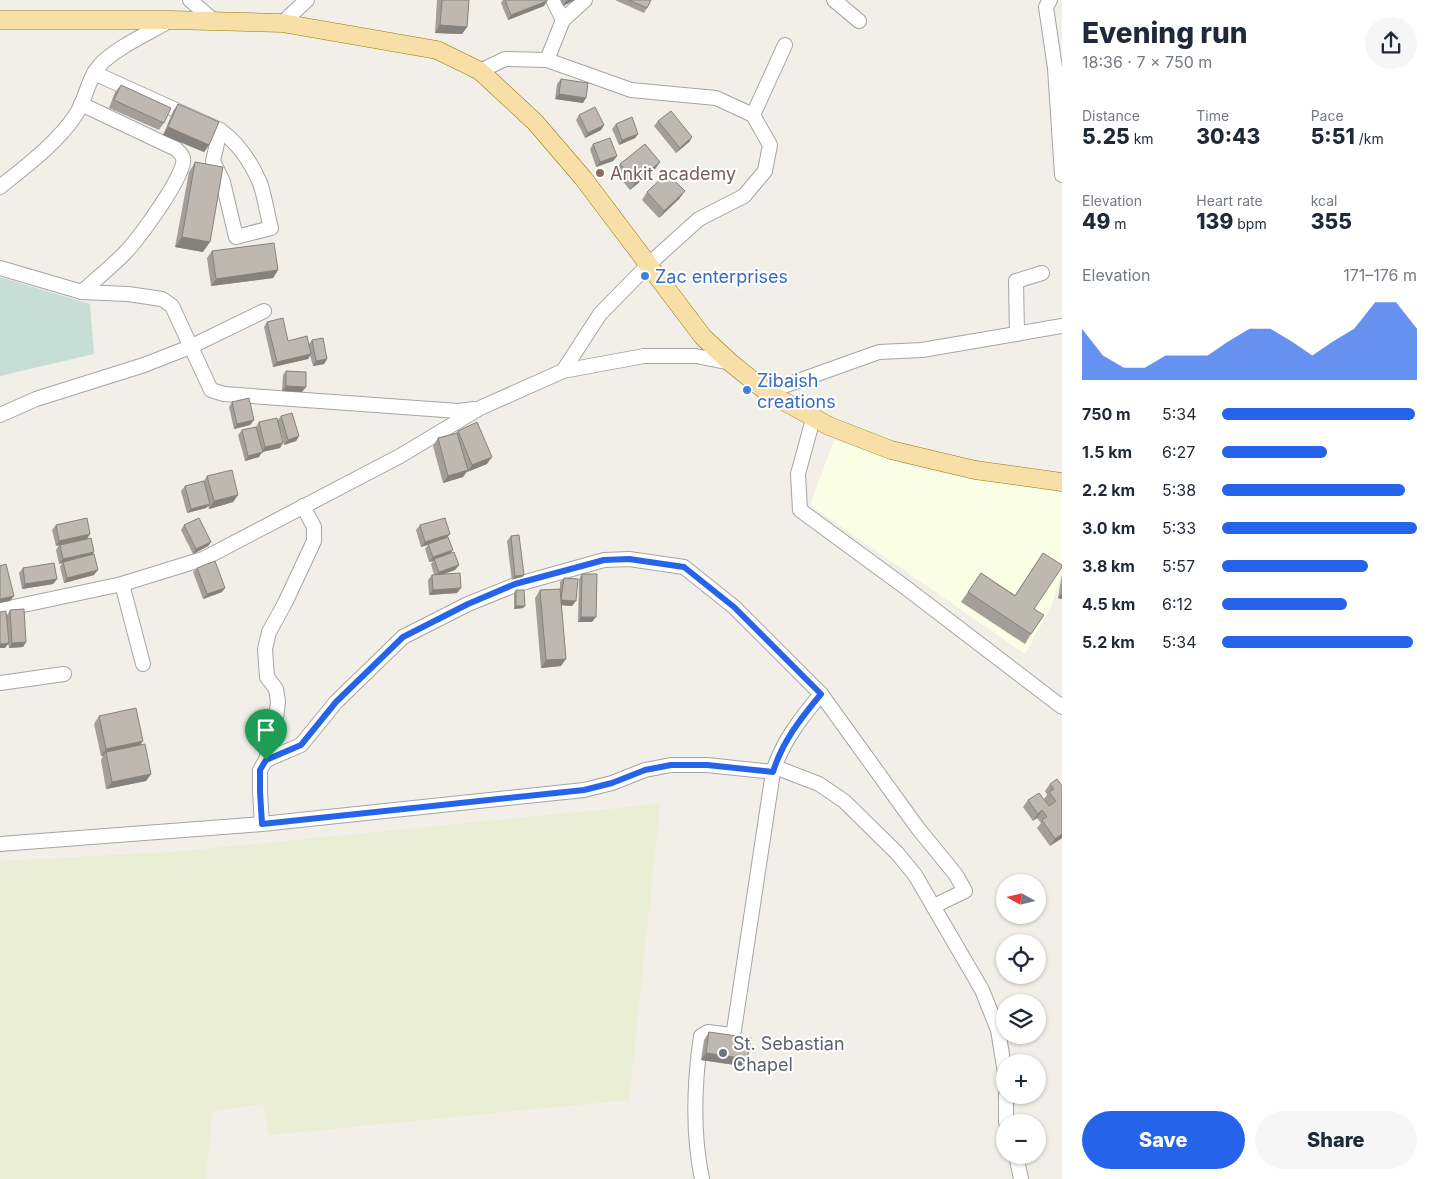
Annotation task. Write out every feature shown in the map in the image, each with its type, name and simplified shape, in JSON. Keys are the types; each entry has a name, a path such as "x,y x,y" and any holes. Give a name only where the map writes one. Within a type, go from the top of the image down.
{"main road":[{"path":"0,20 171,20 282,23 437,50 480,71 535,122 583,178 703,337 767,392 813,419 890,450 975,470 1062,482"}],"street":[{"path":"190,0 214,21"},
{"path":"282,23 308,0"},
{"path":"553,0 563,20"},
{"path":"547,60 563,20 585,0"},
{"path":"834,0 860,21"},
{"path":"1050,0 1046,7 1055,68 1062,175"},
{"path":"0,187 40,154 75,116 94,73 100,64 171,20"},
{"path":"753,115 785,45"},
{"path":"480,71 505,59 547,60 631,90 716,98 753,115 770,145 765,171 744,196 698,219 648,264 600,314 563,371"},
{"path":"94,73 220,130 240,148 260,183 272,228 236,237 223,182 213,161 220,130"},
{"path":"81,104 176,149 184,159 179,176 152,218 126,252 82,292"},
{"path":"0,268 82,292 128,294 162,299 172,306 211,390 224,394 458,411 480,408"},
{"path":"1017,334 1016,281 1042,273"},
{"path":"0,414 36,399 144,365 190,347 264,311"},
{"path":"767,392 879,352 922,350 1062,326"},
{"path":"0,610 122,584 203,559 400,456 480,408 563,371 644,356 696,356 731,363"},
{"path":"813,419 798,474 800,510 905,586 1062,707"},
{"path":"262,824 260,770 266,760 275,726 278,702 276,689 268,677 265,649 269,632 314,541 314,527 303,506"},
{"path":"266,760 301,745 336,702 403,637 468,604 515,584 604,560 629,559 684,567 734,607 821,694 911,819 956,875 965,891 934,906"},
{"path":"122,584 142,664"},
{"path":"0,683 64,674"},
{"path":"702,1179 698,1157 695,1092 701,1036 708,1032 729,1035 734,1030 774,770 792,731 821,694"},
{"path":"0,844 262,824 584,790 612,783 645,770 671,765 707,765 774,770 819,784 844,802 897,853 915,875 982,990 998,1030 1002,1054"},
{"path":"1018,1164 1021,1179"}],"shaded area":[{"path":"0,277 90,304 94,354 0,376"},
{"path":"834,440 923,470 1062,491 1062,572 1052,605 1025,654 810,505"},
{"path":"660,804 629,1100 269,1135 263,1104 212,1111 206,1179 0,1179 0,861 172,852"}],"building":[{"path":"442,0 469,0 467,27 440,25"},
{"path":"505,0 547,0 547,1 511,15"},
{"path":"629,0 651,0 647,8"},
{"path":"561,79 588,83 586,98 559,94"},
{"path":"121,85 171,108 164,123 114,100"},
{"path":"178,104 219,122 209,145 168,127"},
{"path":"595,107 604,125 588,133 579,115"},
{"path":"671,111 692,137 680,148 658,121"},
{"path":"632,117 638,134 622,140 616,124"},
{"path":"610,138 617,156 600,162 593,144"},
{"path":"645,144 660,162 635,183 620,164"},
{"path":"195,162 223,167 210,242 182,237"},
{"path":"667,173 685,191 664,211 647,192"},
{"path":"274,243 278,270 216,279 212,251"},
{"path":"283,318 288,341 307,336 311,354 277,362 267,322"},
{"path":"323,338 327,359 316,361 312,340"},
{"path":"286,371 306,372 306,387 286,386"},
{"path":"249,398 254,420 237,424 232,402"},
{"path":"292,413 299,436 288,440 281,416"},
{"path":"277,418 283,443 265,447 259,422"},
{"path":"477,422 492,457 472,465 458,431"},
{"path":"256,427 263,452 248,456 242,430"},
{"path":"457,433 468,470 448,476 438,438"},
{"path":"232,470 238,495 214,501 207,476"},
{"path":"204,481 210,504 191,509 185,486"},
{"path":"87,518 90,534 59,541 56,525"},
{"path":"199,518 211,542 196,549 184,525"},
{"path":"445,518 450,534 425,542 420,525"},
{"path":"519,535 524,575 515,576 511,536"},
{"path":"448,537 453,550 433,557 428,544"},
{"path":"91,538 94,552 63,559 60,545"},
{"path":"454,552 459,565 439,572 434,559"},
{"path":"1043,553 1062,565 1062,567 1034,609 1044,615 1031,634 968,592 981,573 1015,596"},
{"path":"94,554 98,570 67,578 63,562"},
{"path":"215,561 225,588 207,594 197,568"},
{"path":"54,563 57,579 25,584 23,568"},
{"path":"6,564 14,596 0,599 0,566"},
{"path":"460,573 461,588 433,590 432,575"},
{"path":"582,574 597,574 596,617 581,617"},
{"path":"564,578 578,579 576,601 561,600"},
{"path":"560,589 566,659 546,660 540,590"},
{"path":"516,590 524,590 525,606 516,606"},
{"path":"24,609 26,642 12,643 10,610"},
{"path":"6,611 9,643 0,644 0,612"},
{"path":"136,708 143,741 106,749 99,716"},
{"path":"145,744 151,774 112,782 106,752"},
{"path":"1057,779 1062,786 1062,834 1055,839 1042,820 1047,817 1042,810 1038,814 1028,800 1039,793 1049,806 1056,801 1049,792 1054,789 1050,784"},
{"path":"709,1032 751,1038 747,1059 706,1053"}],"place":[{"name":"Ankit academy","path":"600,173"},
{"name":"Zac enterprises","path":"645,276"},
{"name":"Zibaish creations","path":"747,390"},
{"name":"St. Sebastian Chapel","path":"723,1053"}],"route":[{"path":"629,559 684,567 734,607 821,694 792,731 773,772 707,765 671,765 645,770 612,783 584,790 262,824 260,770 266,760 301,745 336,702 403,637 468,604 515,584 604,560 629,559"}]}
